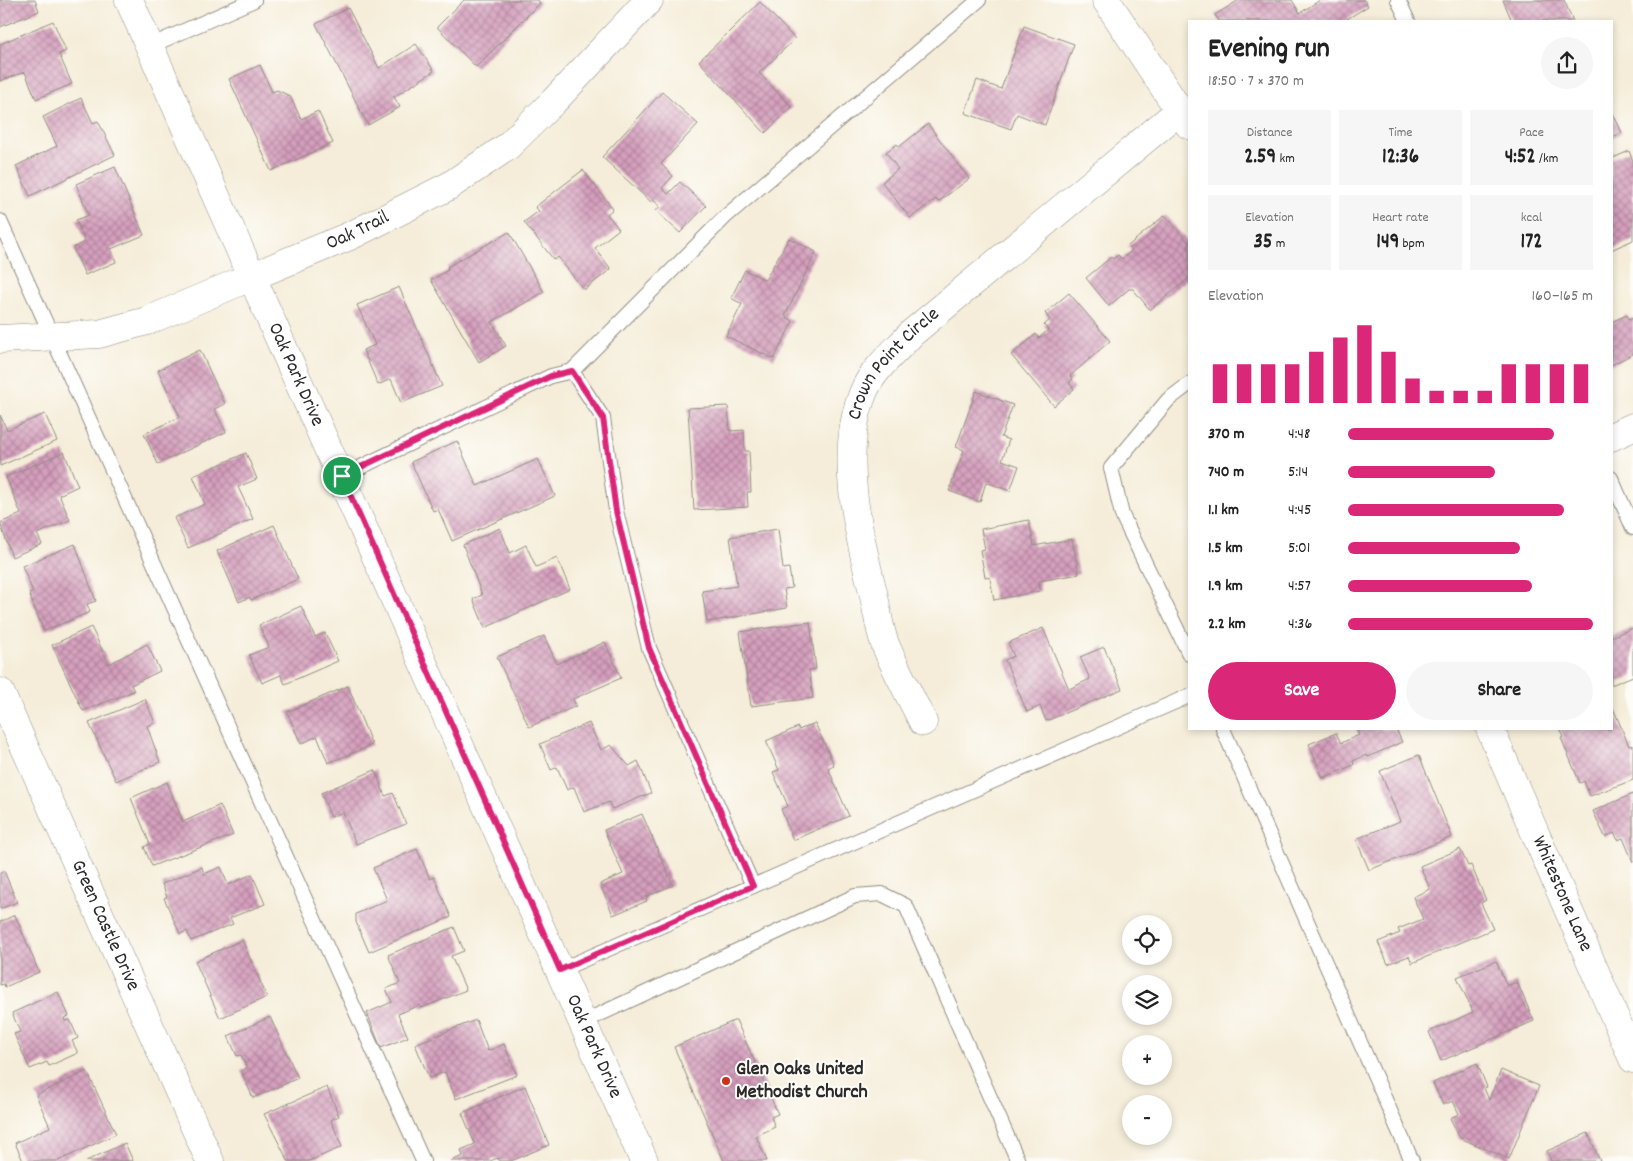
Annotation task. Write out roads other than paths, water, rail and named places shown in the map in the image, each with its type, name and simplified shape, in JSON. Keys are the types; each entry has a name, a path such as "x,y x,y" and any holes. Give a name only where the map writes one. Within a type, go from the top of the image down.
{"street":[{"name":"Oak Park Drive","path":"129,0 342,476 644,1161"},
{"name":"Oak Trail","path":"0,339 52,338 99,334 147,321 352,234 449,186 507,147 554,101 649,0"},
{"path":"1106,0 1184,118"},
{"name":"Crown Point Circle","path":"923,722 885,642 858,530 852,483 853,444 857,410 864,390 876,373 912,333 1184,118"},
{"path":"1613,436 1633,427"},
{"name":"Green Castle Drive","path":"0,692 210,1161"},
{"name":"Whitestone Lane","path":"1490,730 1633,1059"}],"lane":[{"path":"150,46 254,0"},
{"path":"342,476 551,376 572,371 724,217 979,0"},
{"path":"1398,0 1408,20"},
{"path":"0,221 423,1161"},
{"path":"572,371 603,418 616,511 649,648 753,886"},
{"path":"1188,385 1168,400 1111,468 1122,515 1188,652"},
{"path":"1613,483 1633,528"},
{"path":"560,970 1188,696"},
{"path":"1223,730 1412,1161"},
{"path":"583,1022 856,896 882,894 906,906 1018,1161"}],"place":[{"name":"Glen Oaks United Methodist Church","path":"726,1081"}]}
